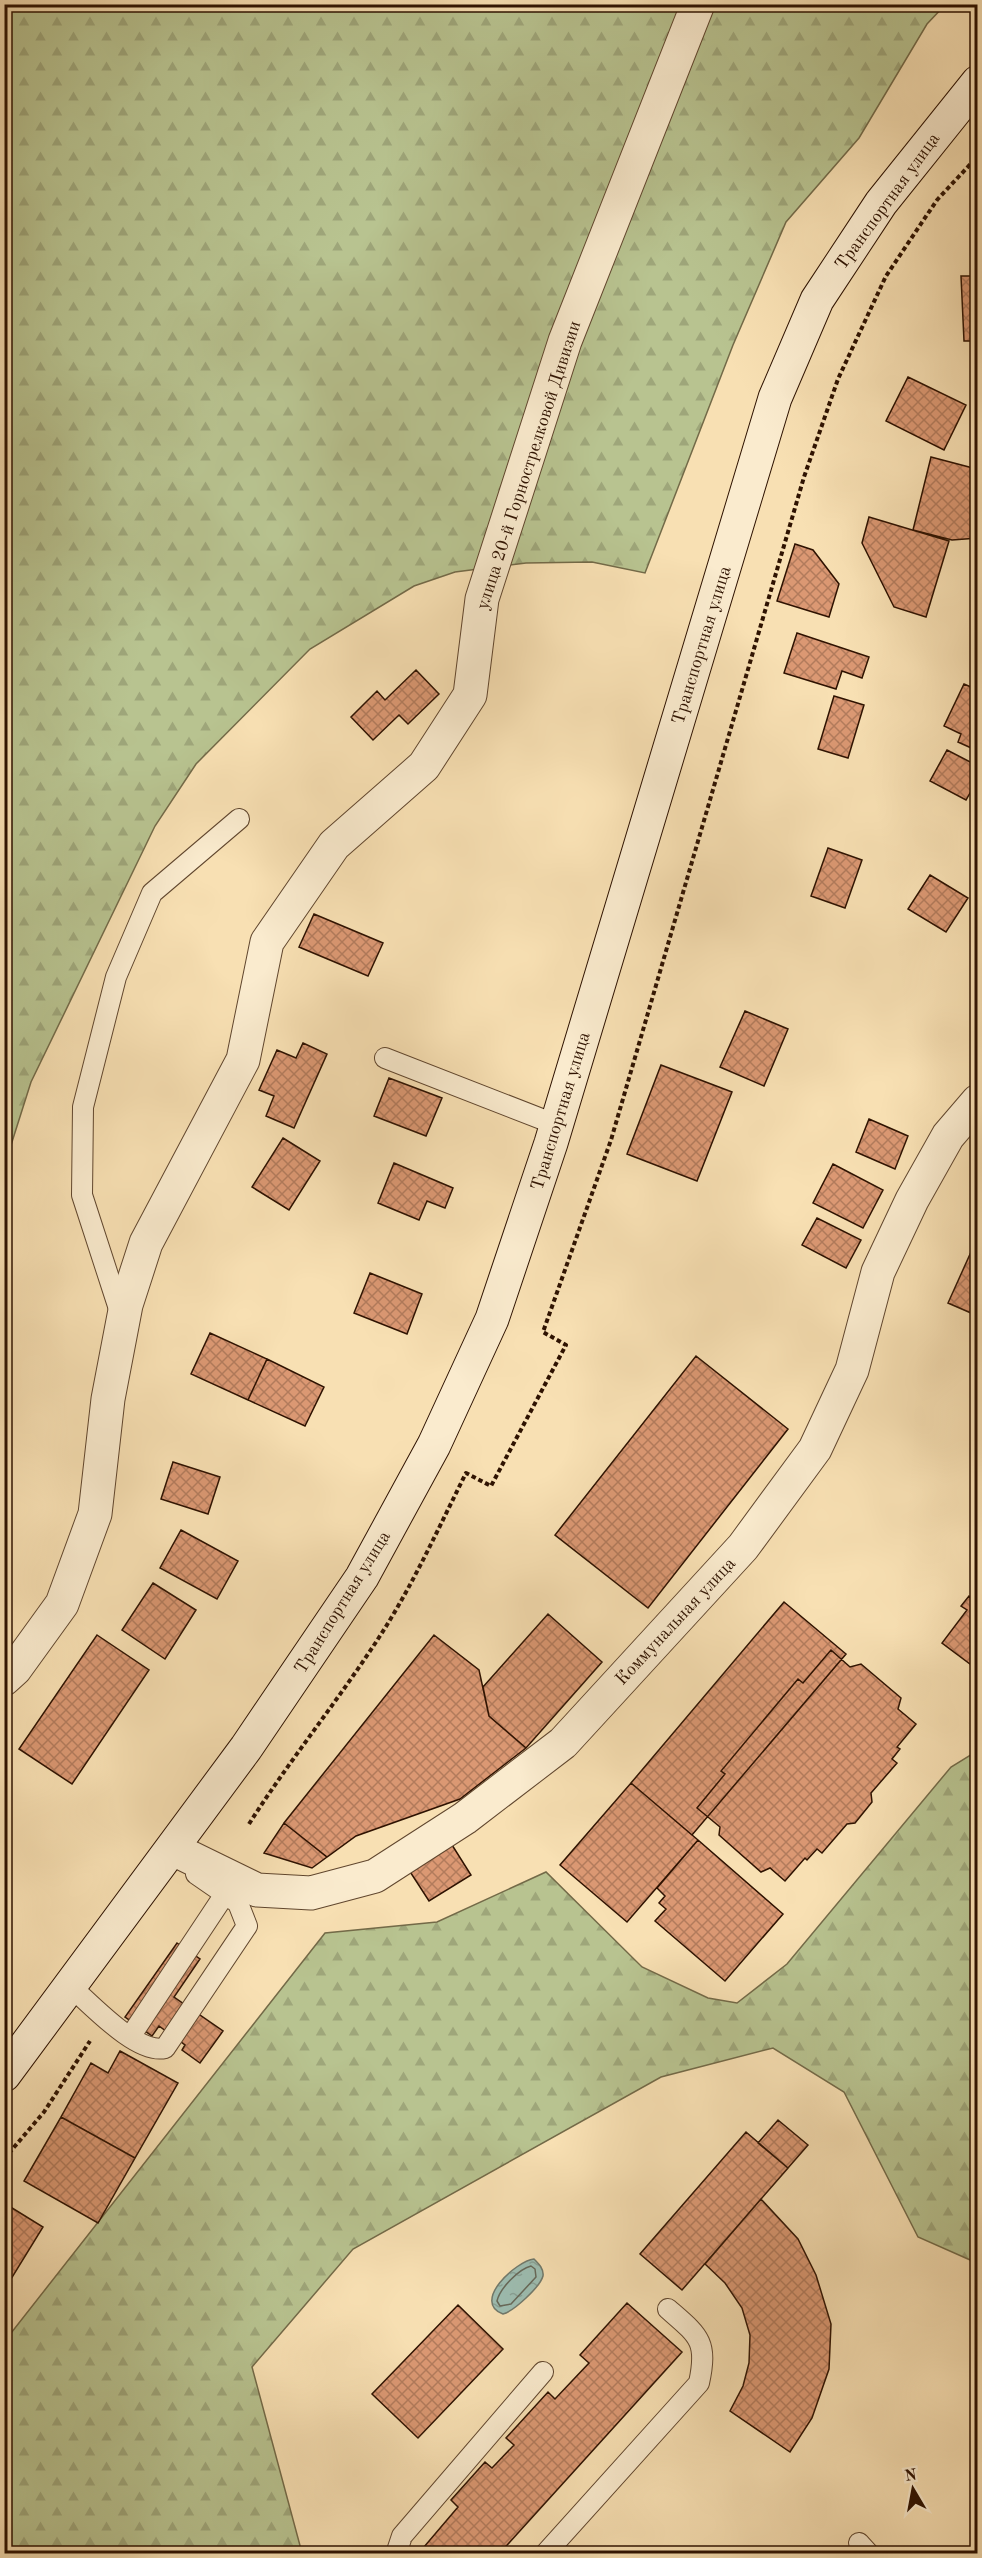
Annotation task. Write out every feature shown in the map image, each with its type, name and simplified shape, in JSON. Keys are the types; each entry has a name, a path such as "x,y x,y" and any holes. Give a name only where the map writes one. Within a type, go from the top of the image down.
{"street":[{"name":"улица 20-й Горнострелковой Дивизии","path":"4,1679 15,1669 62,1604 95,1514 108,1399 123,1320 146,1243 243,1060 267,942 334,845 424,766 470,694 482,599 565,341 698,4"},
{"name":"Транспортная улица","path":"4,2075 246,1748 362,1577 435,1445 492,1319 557,1125 775,398 816,300 881,202 978,82"},
{"name":"Коммунальная улица","path":"170,1852 256,1890 311,1893 375,1876 465,1818 563,1743 743,1547 815,1449 852,1370 883,1262 912,1200 948,1136 978,1101"}],"lane":[{"path":"123,1320 82,1195 83,1107 116,977 152,893 239,819"},
{"path":"385,1058 557,1125"},
{"path":"69,1985 137,2043 155,2050 165,2048 247,1926 238,1903 170,1852"},
{"path":"130,2037 225,1894"},
{"path":"545,2553 699,2384 704,2357 696,2333 668,2309"},
{"path":"396,2553 402,2536 543,2372"}],"path":[{"path":"249,1824 282,1772 377,1640 407,1590 466,1473 491,1486 566,1344 543,1332 610,1140 804,477 838,379 886,276 937,200 978,156"},
{"path":"4,2159 44,2112 91,2040"}],"green space":[{"path":"5,5 945,5 927,24 859,138 786,222 733,345 645,573 592,562 526,563 455,572 414,586 310,649 196,764 155,826 31,1082 5,1164"},
{"path":"977,1751 977,2263 918,2237 844,2092 773,2048 661,2077 353,2249 252,2367 302,2553 5,2553 4,2342 325,1933 437,1922 546,1872 642,1967 708,1998 737,2003 787,1964 951,1767"}],"water":[{"path":"534,2259 543,2273 537,2286 520,2304 508,2312 503,2314 494,2308 492,2301 494,2292 500,2283 517,2267"}],"building":[{"path":"961,276 978,276 978,341 964,341"},
{"path":"908,377 966,405 944,450 886,421"},
{"path":"931,457 969,467 978,473 978,538 952,540 913,530"},
{"path":"869,517 949,541 926,617 894,607 862,543"},
{"path":"795,544 813,550 839,584 829,617 777,601"},
{"path":"797,633 869,657 862,678 842,671 836,689 784,673"},
{"path":"416,670 439,694 408,724 399,715 373,740 351,717 377,691 385,700"},
{"path":"964,684 978,690 978,751 958,742 961,734 944,726"},
{"path":"834,696 864,705 848,758 818,749"},
{"path":"947,750 978,766 978,779 966,800 930,781"},
{"path":"828,848 862,860 845,908 811,896"},
{"path":"930,875 968,898 946,932 908,909"},
{"path":"314,914 383,943 368,976 299,947"},
{"path":"745,1011 788,1029 764,1086 720,1067"},
{"path":"303,1043 327,1054 294,1128 266,1116 274,1096 259,1090 277,1050 296,1058"},
{"path":"661,1065 732,1092 697,1181 627,1154"},
{"path":"389,1078 442,1098 426,1136 374,1116"},
{"path":"869,1119 908,1136 895,1169 856,1152"},
{"path":"283,1138 320,1161 289,1210 252,1187"},
{"path":"394,1163 453,1188 445,1208 427,1201 419,1220 378,1203"},
{"path":"833,1164 883,1190 863,1228 813,1203"},
{"path":"817,1218 861,1240 846,1268 802,1245"},
{"path":"971,1252 978,1255 978,1316 948,1303"},
{"path":"370,1273 422,1294 407,1334 354,1313"},
{"path":"210,1333 267,1359 248,1400 191,1374"},
{"path":"696,1356 788,1429 648,1608 555,1535"},
{"path":"267,1359 324,1387 305,1426 248,1400"},
{"path":"173,1462 220,1477 208,1514 161,1499"},
{"path":"181,1530 238,1561 217,1599 160,1568"},
{"path":"153,1583 196,1610 165,1659 122,1630"},
{"path":"969,1596 978,1603 978,1670 942,1643 967,1610 961,1606"},
{"path":"784,1602 846,1654 692,1835 631,1783"},
{"path":"548,1614 602,1662 526,1748 489,1716 483,1687"},
{"path":"97,1635 149,1670 72,1784 19,1749"},
{"path":"434,1635 479,1670 489,1716 526,1748 460,1799 356,1836 327,1857 284,1823"},
{"path":"831,1650 850,1667 861,1664 901,1698 898,1709 916,1724 897,1747 900,1749 892,1759 897,1763 871,1793 872,1802 855,1823 847,1824 822,1853 817,1849 807,1860 805,1858 785,1881 770,1868 761,1872 719,1835 720,1827 697,1808 725,1774 721,1771 798,1679 803,1683"},
{"path":"631,1783 698,1840 627,1922 560,1865"},
{"path":"284,1823 327,1857 312,1868 264,1853"},
{"path":"447,1837 471,1875 429,1901 405,1864"},
{"path":"698,1840 783,1914 725,1981 655,1921 666,1909 659,1903 665,1896 657,1888"},
{"path":"177,1943 200,1959 174,1997 223,2031 200,2063 182,2050 185,2045 159,2026 152,2036 125,2017"},
{"path":"120,2051 178,2083 135,2158 61,2117 91,2063 108,2073"},
{"path":"61,2117 135,2158 98,2223 24,2181"},
{"path":"778,2120 808,2145 788,2168 758,2143"},
{"path":"746,2132 788,2168 682,2290 640,2254"},
{"path":"761,2199 798,2239 816,2275 831,2324 829,2369 812,2418 790,2452 730,2411 743,2386 749,2363 750,2335 742,2308 725,2283 705,2264"},
{"path":"4,2203 43,2227 8,2284 4,2283"},
{"path":"627,2303 682,2352 499,2554 418,2554 458,2507 451,2500 485,2462 492,2468 514,2445 506,2438 548,2392 555,2399 589,2363 580,2355"},
{"path":"458,2305 503,2349 418,2438 372,2394"}]}
